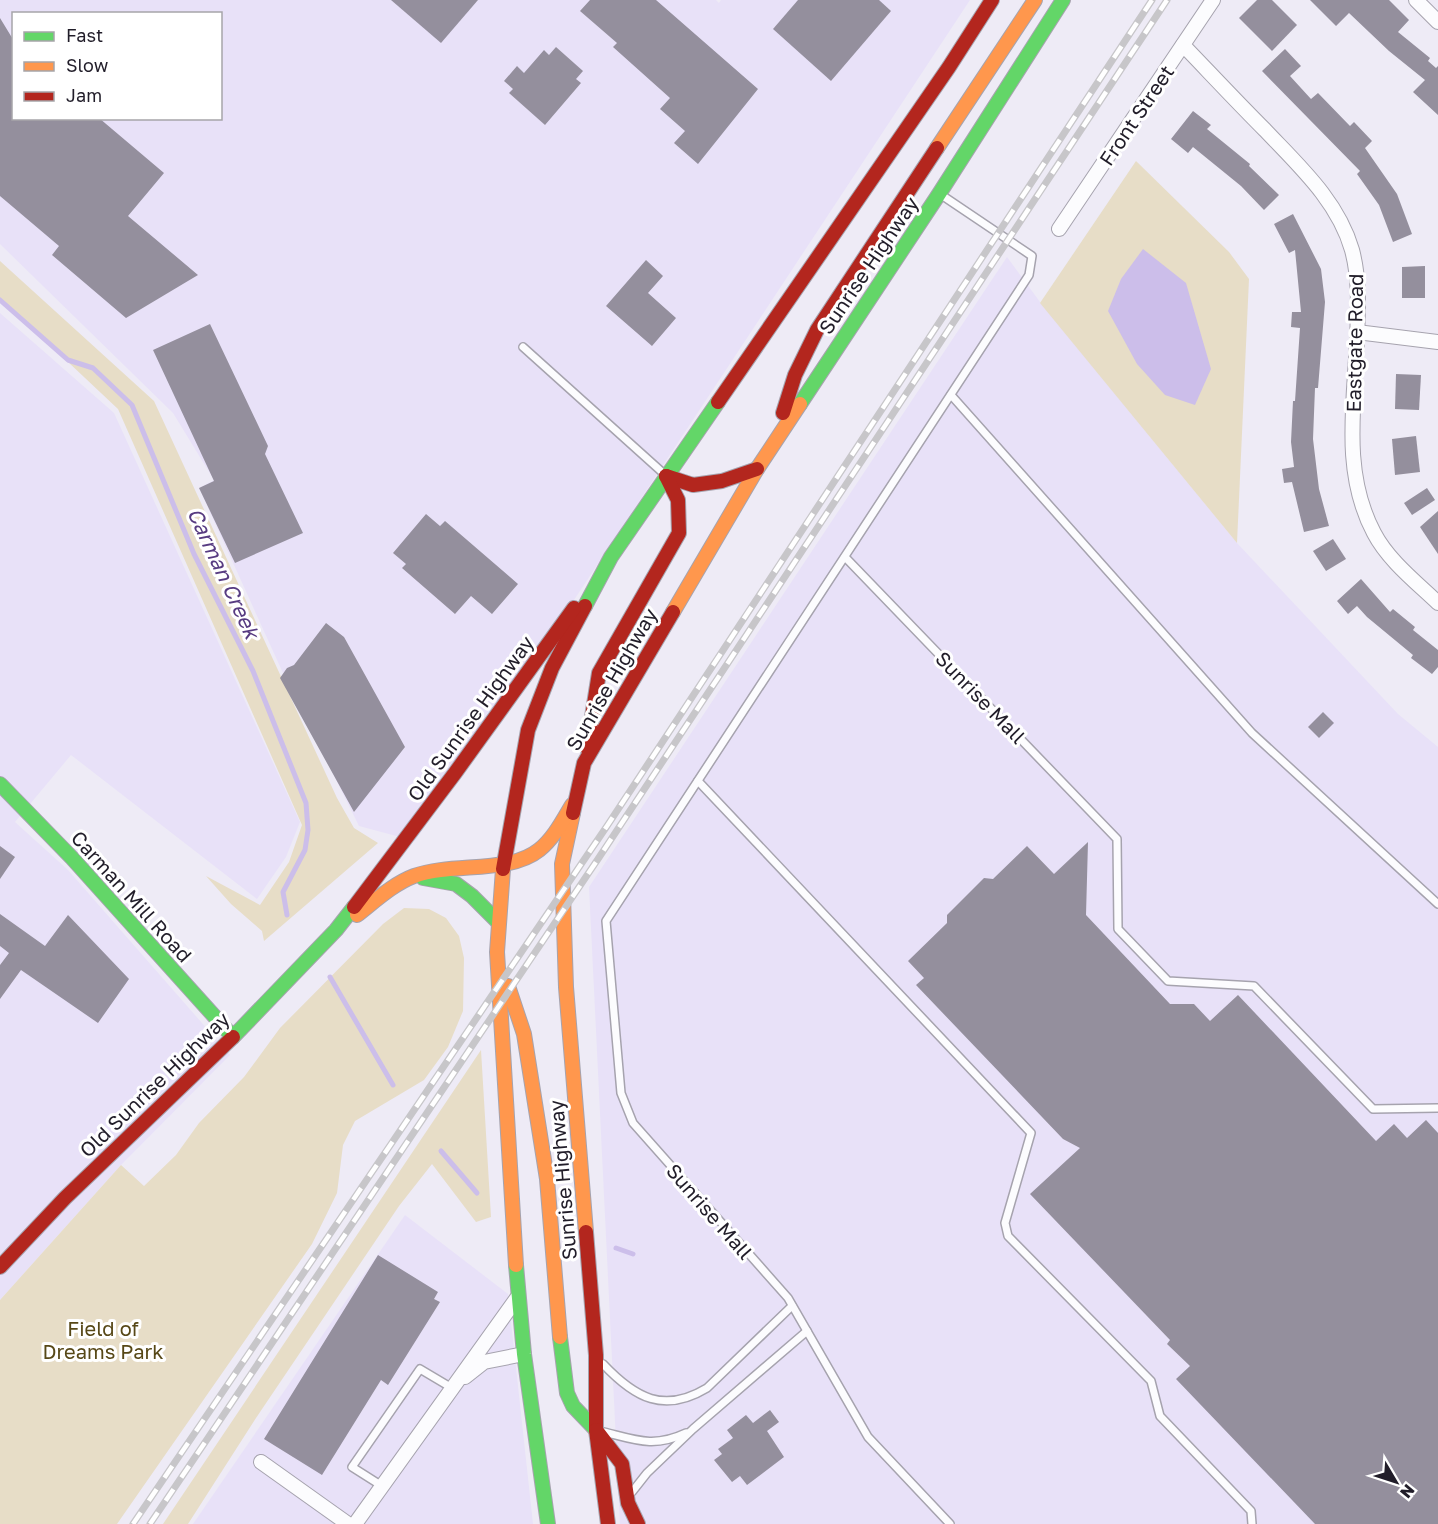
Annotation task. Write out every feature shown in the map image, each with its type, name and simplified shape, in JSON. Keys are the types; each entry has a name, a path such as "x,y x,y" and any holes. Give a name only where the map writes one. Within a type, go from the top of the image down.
{"main road":[{"path":"548,1524 518,1296 497,952 503,866 528,730 552,668 611,557 950,67 992,0"},
{"path":"774,442 795,375 818,330 1035,0"},
{"name":"Sunrise Highway","path":"608,1524 596,1430 596,1355 566,987 562,864 584,763 757,469 939,194 1063,0"},
{"path":"930,119 950,67"},
{"path":"928,139 939,194"},
{"path":"666,476 693,485 722,481 757,469"},
{"path":"584,763 599,673 679,533 678,500 666,476"},
{"name":"Old Sunrise Highway","path":"0,1267 65,1198 233,1036 336,930 455,773 611,557"},
{"name":"Carman Mill Road","path":"1,786 72,858 233,1036"},
{"name":"Old Sunrise Highway","path":"336,930 413,877 453,867 503,866 523,860 540,849 558,827 577,797"},
{"path":"413,877 456,884 472,896 498,922"},
{"path":"497,952 524,1034 530,1065 547,1179 562,1362 567,1393 573,1406 596,1430 622,1464 628,1503 638,1524"}],"street":[{"name":"Front Street","path":"1059,229 1213,0"},
{"path":"1416,0 1438,22"},
{"name":"Eastgate Road","path":"1183,45 1314,181 1339,217 1352,249 1357,271 1359,304 1352,460 1359,498 1374,533 1388,554 1438,603"},
{"path":"1357,332 1438,342"},
{"path":"355,1524 518,1296"},
{"path":"452,1388 484,1362 524,1354"},
{"path":"261,1462 348,1524"}],"lane":[{"name":"Sunrise Mall","path":"939,194 1032,256 1029,275 606,921 621,1094 633,1123 788,1298 868,1437 950,1524"},
{"path":"523,346 666,476"},
{"path":"951,395 1252,734 1438,904"},
{"name":"Sunrise Mall","path":"845,557 1117,839 1118,928 1168,981 1254,987 1373,1109 1438,1108"},
{"path":"698,781 1031,1133 1005,1223 1008,1236 1151,1381 1160,1416 1251,1511 1252,1524"},
{"path":"596,1355 608,1370 639,1394 655,1401 682,1400 707,1388 792,1306"},
{"path":"628,1503 634,1487 693,1429 807,1331"},
{"path":"382,1485 352,1467 420,1369 452,1388"},
{"path":"596,1430 649,1443 674,1438 693,1429"}],"shaded area":[{"path":"0,0 716,0 719,3 721,0 970,0 415,841 359,826 283,673 199,488 214,480 173,413 0,244"},
{"path":"1143,249 1186,283 1211,369 1195,405 1165,395 1137,364 1108,311 1121,279"},
{"path":"1007,257 1040,302 1237,543 1398,714 1438,747 1438,1524 620,1524 589,887"},
{"path":"0,313 114,413 300,822 286,857 257,899 71,755 15,822 68,870 230,1055 121,1165 0,1300"},
{"path":"405,1215 508,1294 533,1524 193,1524"}],"green space":[{"path":"1136,161 1229,252 1249,279 1237,543 1040,303"},
{"path":"0,261 154,401 337,798 354,828 378,843 264,941 262,931 231,904 206,876 260,905 289,862 302,825 118,409 0,298"},
{"name":"Field of Dreams Park","path":"404,908 429,909 446,918 459,936 464,958 463,1011 448,1047 424,1080 355,1121 343,1145 337,1193 312,1244 117,1524 0,1524 0,1300 121,1165 144,1186 176,1155 199,1123 244,1077 280,1028 383,924"},
{"path":"481,1050 491,1217 476,1222 432,1164 399,1206 256,1418 188,1524 163,1524"}],"building":[{"path":"391,0 478,0 441,43"},
{"path":"590,0 656,0 758,89 698,164 674,143 685,131 660,109 670,98 613,47 617,43 580,11"},
{"path":"798,0 879,0 891,11 831,81 773,29"},
{"path":"1257,0 1272,0 1297,25 1272,51 1239,18"},
{"path":"1310,0 1389,0 1409,20 1398,32 1430,58 1428,61 1436,68 1438,66 1438,115 1413,92 1425,80 1389,51 1349,13 1336,26"},
{"path":"0,18 12,38 12,120 101,120 164,173 128,216 198,275 126,318 52,255 59,246 0,196"},
{"path":"556,47 583,71 576,79 581,83 545,125 509,93 513,89 504,81 517,66 524,73 544,50 549,55"},
{"path":"1285,49 1301,66 1290,76 1311,99 1318,93 1350,126 1354,122 1372,141 1365,148 1397,194 1412,234 1393,242 1379,205 1357,174 1360,171 1262,71"},
{"path":"1193,111 1211,125 1207,129 1250,164 1249,166 1279,195 1264,210 1241,186 1193,147 1188,153 1171,139"},
{"path":"1293,214 1321,269 1325,302 1318,388 1315,388 1313,439 1319,489 1329,526 1304,532 1292,482 1284,483 1282,469 1294,467 1291,442 1300,328 1291,327 1292,312 1301,312 1295,250 1289,253 1274,224"},
{"path":"646,260 663,276 648,293 676,318 652,346 606,306"},
{"path":"1425,266 1425,298 1402,298 1402,267"},
{"path":"210,324 268,446 265,454 303,533 235,563 199,488 214,481 153,350"},
{"path":"1396,374 1421,375 1419,410 1395,409"},
{"path":"1416,436 1420,472 1395,475 1392,439"},
{"path":"1427,488 1435,500 1412,515 1404,503"},
{"path":"1438,511 1438,554 1420,527"},
{"path":"426,514 440,526 445,521 518,584 492,614 471,596 455,614 402,568 406,564 393,553"},
{"path":"1333,539 1346,559 1326,571 1313,551"},
{"path":"1361,579 1390,612 1393,609 1415,627 1413,630 1438,650 1438,667 1432,674 1411,658 1413,655 1357,606 1348,614 1337,601"},
{"path":"326,623 344,637 405,747 354,812 280,678 287,668 294,665"},
{"path":"1323,712 1334,723 1319,738 1308,727"},
{"path":"1088,842 1086,915 1170,1004 1194,1004 1210,1021 1238,995 1376,1141 1394,1124 1407,1138 1426,1120 1438,1133 1438,1524 1315,1524 1176,1379 1190,1366 1167,1344 1170,1340 1030,1194 1080,1148 1063,1139 916,985 924,978 908,961 947,923 947,915 984,878 993,879 1027,846 1054,874"},
{"path":"0,846 15,857 0,879"},
{"path":"0,914 45,946 68,915 129,979 98,1023 21,970 0,999 0,965 9,953 0,946"},
{"path":"378,1255 438,1292 434,1299 440,1302 388,1385 381,1380 322,1475 264,1439"},
{"path":"770,1410 779,1422 767,1431 784,1457 747,1485 740,1476 732,1482 714,1460 722,1454 718,1449 733,1438 727,1430 746,1415 753,1423"}],"waterway":[{"name":"Carman Creek","path":"0,300 68,360 93,368 132,405 194,554 253,671 306,803 308,830 305,850 283,892 287,915"},
{"name":"Carman Creek","path":"330,977 393,1085"},
{"name":"Carman Creek","path":"441,1151 477,1193"},
{"name":"Carman Creek","path":"616,1248 633,1254"}],"railway":[{"path":"133,1524 607,826 1152,0"},
{"path":"150,1524 598,859 1167,0"}],"traffic: fast":[{"path":"800,404 939,194 1063,0"},
{"path":"585,606 611,557 718,402"},
{"path":"0,784 72,858 233,1037 336,930 354,907"},
{"path":"423,878 456,884 472,896 498,922"},
{"path":"516,1265 524,1354 548,1524"},
{"path":"560,1337 567,1393 573,1406 596,1430"}],"traffic: slow":[{"path":"937,148 1035,0"},
{"path":"673,612 757,469 800,404"},
{"path":"357,915 391,888 414,876 446,869 497,865 527,857 549,840 572,805"},
{"path":"573,813 562,864 566,987 586,1232"},
{"path":"503,869 497,952 516,1265"},
{"path":"508,986 524,1034 547,1179 560,1337"}],"traffic: jam":[{"path":"718,402 949,67 992,0"},
{"path":"783,413 795,375 817,330 937,148"},
{"path":"666,476 693,485 722,481 757,469"},
{"path":"587,748 599,673 679,533 678,500 666,476"},
{"path":"503,869 528,730 552,668 585,606"},
{"path":"354,907 455,773 574,608"},
{"path":"573,813 584,763 673,612"},
{"path":"0,1267 65,1198 233,1037"},
{"path":"586,1232 596,1355 596,1430 608,1524"},
{"path":"596,1430 622,1464 628,1503 638,1524"}]}
